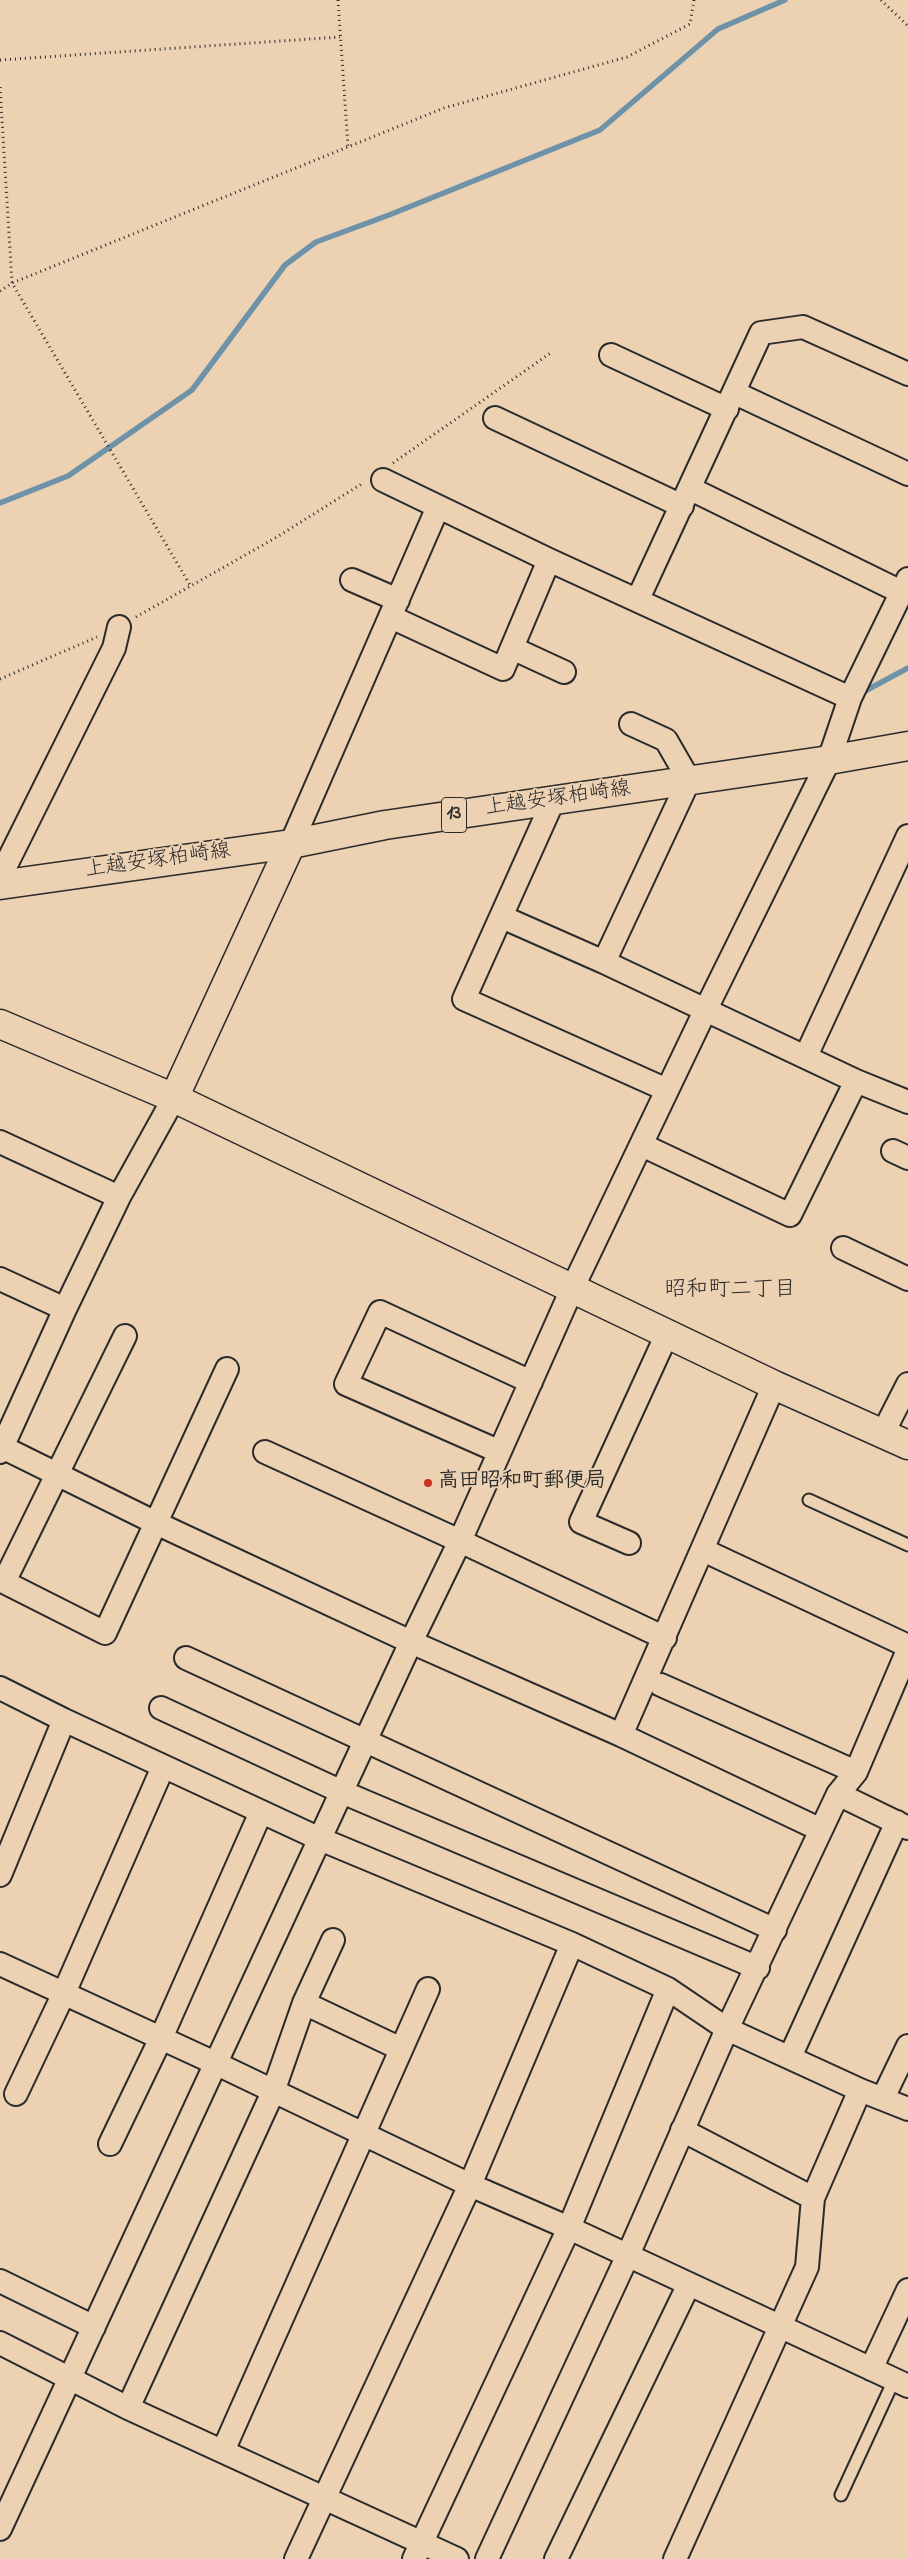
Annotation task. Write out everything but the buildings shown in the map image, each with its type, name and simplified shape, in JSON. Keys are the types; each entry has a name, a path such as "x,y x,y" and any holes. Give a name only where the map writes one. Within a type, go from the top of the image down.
{"street":[{"path":"638,599 761,333 802,327 908,374"},
{"path":"611,355 731,401 908,474"},
{"path":"0,2529 411,1642 460,1541 498,1451 572,1289 705,1011 829,760 850,698 905,585 495,418"},
{"path":"380,476 438,507 549,560 638,599 850,698"},
{"path":"438,507 291,844 174,1098 119,1197 65,1309 9,1407 1,1450 56,1474 156,1523 411,1642 621,1736 821,1830"},
{"path":"352,580 394,609 503,668 549,560"},
{"path":"0,877 114,648 119,627"},
{"path":"512,648 564,672"},
{"path":"604,962 689,780 666,740 631,724"},
{"name":"上越安塚柏崎線","path":"0,885 291,844 385,825 829,760 908,746"},
{"path":"553,801 464,999 667,1090"},
{"path":"806,1056 908,836"},
{"path":"502,917 604,962 856,1081 908,1102"},
{"path":"0,1024 174,1098 774,1385 908,1445"},
{"path":"642,1145 799,1219 856,1081"},
{"path":"0,1142 119,1197"},
{"path":"843,1248 908,1279"},
{"path":"0,1279 65,1309"},
{"path":"498,1451 346,1384 380,1312 531,1382"},
{"path":"629,1543 581,1522 667,1334"},
{"path":"125,1336 4,1582 106,1633 226,1369"},
{"path":"883,1433 908,1384"},
{"path":"621,1736 774,1385"},
{"path":"265,1452 460,1541 665,1638"},
{"path":"703,1550 908,1646"},
{"path":"487,2559 628,2255 727,2029 758,1968 838,1794 856,1772 908,1650"},
{"path":"186,1658 775,1930"},
{"path":"661,1685 856,1772"},
{"path":"0,1688 64,1720 320,1839 572,1944 668,1988 727,2029 860,2090 908,2109"},
{"path":"161,1708 342,1792 758,1968"},
{"path":"0,1876 64,1720"},
{"path":"16,2094 64,1993 163,1766"},
{"path":"790,2057 902,1825 838,1794"},
{"path":"110,2144 161,2038 262,1812"},
{"path":"128,2408 273,2092 304,2003 333,1940"},
{"path":"296,2559 470,2185 572,1944"},
{"path":"0,1964 215,2063 470,2185 628,2255 901,2383"},
{"path":"418,2550 569,2228 668,1988"},
{"path":"223,2451 365,2135 428,1989"},
{"path":"304,2003 401,2049"},
{"path":"883,2098 908,2046"},
{"path":"675,2559 807,2267 813,2198 860,2090"},
{"path":"682,2130 813,2198"},
{"path":"0,2281 94,2328"},
{"path":"556,2559 689,2284"},
{"path":"871,2369 908,2290"},
{"path":"0,2343 128,2408 324,2497 418,2550 457,2559"}],"lane":[{"path":"809,1500 908,1545"},
{"path":"841,2495 901,2383"}],"path":[{"path":"338,0 348,147"},
{"path":"0,290 12,283 444,108 627,57 690,24 694,0"},
{"path":"881,0 908,26"},
{"path":"0,60 340,37"},
{"path":"0,87 12,283 190,585"},
{"path":"0,679 119,627 380,476 552,352"}],"waterway":[{"path":"0,503 68,476 192,390 285,265 316,242 389,215 600,130 718,29 785,0"},
{"path":"867,690 908,668"}],"place":[{"name":"高田昭和町郵便局","path":"428,1483"}],"district":[{"name":"昭和町二丁目","path":"730,1291"}]}
